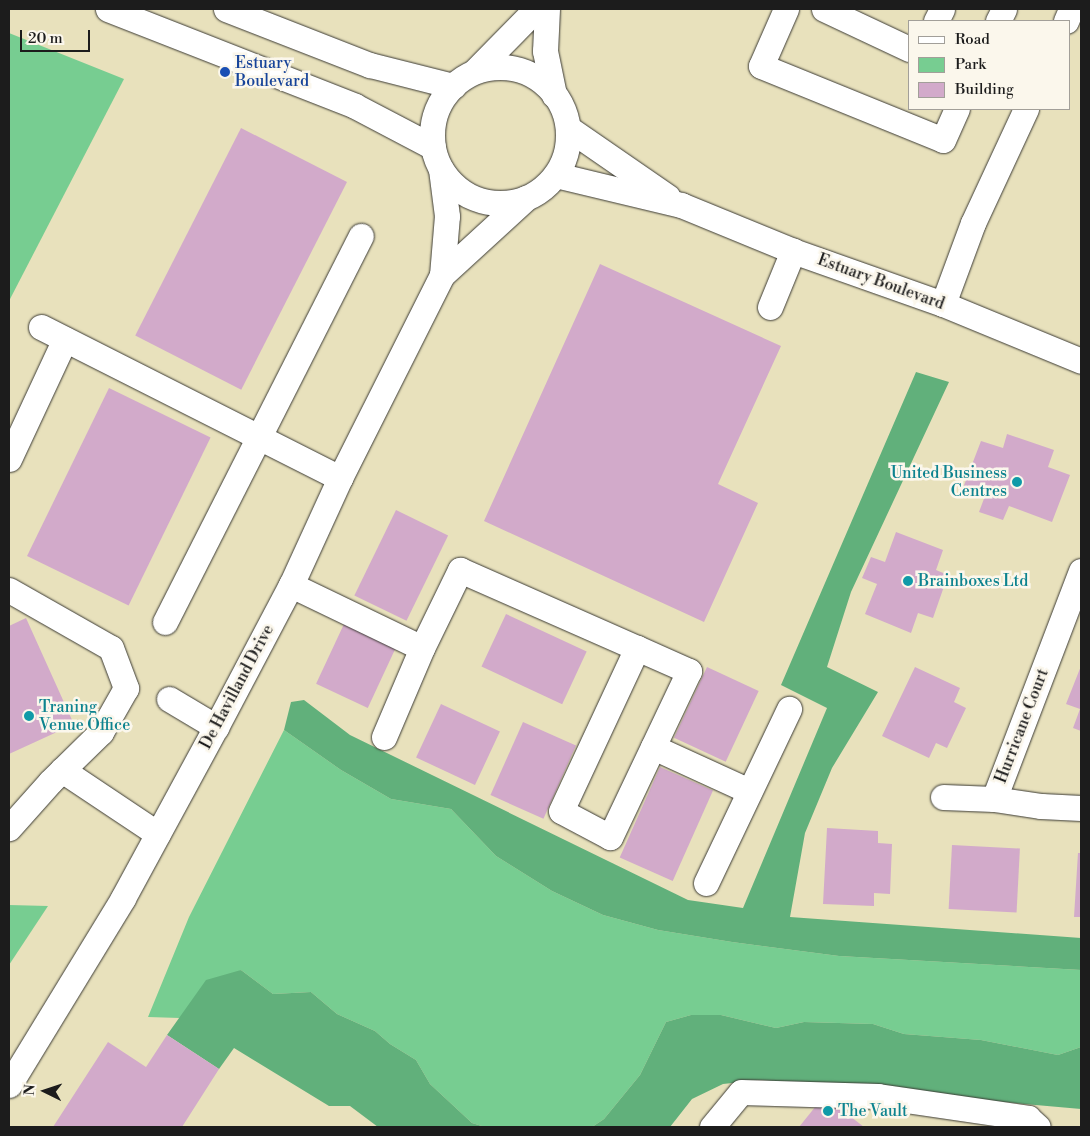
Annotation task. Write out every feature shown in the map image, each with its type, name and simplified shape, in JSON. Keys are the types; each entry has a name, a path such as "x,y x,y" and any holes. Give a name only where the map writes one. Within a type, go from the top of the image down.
{"street":[{"path":"108,9 355,106 437,158"},
{"path":"226,9 370,65 453,86"},
{"path":"475,71 498,66 527,72 547,85 562,105 568,128 567,152 556,175 537,193 526,198 503,204 473,198 453,185 437,158 433,123 441,100 453,86 475,71 536,9"},
{"path":"546,9 544,51 554,95"},
{"path":"786,9 761,66 943,140 957,110"},
{"path":"824,9 908,49"},
{"path":"943,304 973,223 1026,110"},
{"name":"Estuary Boulevard","path":"568,128 681,205"},
{"name":"De Havilland Drive","path":"437,158 447,216 442,275"},
{"name":"Estuary Boulevard","path":"556,175 681,205 793,250 943,304 1081,360"},
{"name":"De Havilland Drive","path":"9,1085 123,898 216,727 291,585 340,478 442,275 526,198"},
{"path":"165,622 361,236"},
{"path":"770,307 793,250"},
{"path":"41,327 340,478"},
{"path":"9,459 65,339"},
{"path":"384,737 422,648 460,570 637,648 689,671 610,837 561,811 637,648"},
{"name":"Hurricane Court","path":"1081,571 994,799 1041,806 1081,808"},
{"path":"291,585 422,648"},
{"path":"9,590 111,648 126,688 101,732 62,770 9,828"},
{"path":"169,699 216,727"},
{"path":"706,883 789,709"},
{"path":"653,747 749,791"},
{"path":"62,770 158,834"},
{"path":"943,797 994,799"},
{"path":"712,1127 741,1092 878,1096 1028,1118 1038,1127"}],"green space":[{"path":"9,33 124,79 9,301"},
{"path":"916,372 949,382 851,592 827,667 878,692 832,768 805,833 790,917 1081,938 1081,970 839,956 658,930 603,915 552,891 496,856 451,809 391,799 341,770 284,730 291,702 304,700 350,735 688,900 743,908 827,708 781,685"},
{"path":"284,730 341,770 391,799 451,809 496,856 552,891 603,915 658,930 839,956 1081,970 1081,1047 1058,1055 981,1040 904,1034 873,1024 804,1022 776,1028 721,1015 691,1015 666,1022 640,1075 604,1119 592,1127 485,1127 472,1123 430,1084 416,1060 390,1044 375,1031 337,1014 311,992 273,994 241,970 187,1009 180,1018 148,1017 189,917"},
{"path":"9,905 48,906 9,965"},
{"path":"241,970 273,994 311,992 337,1014 375,1031 390,1044 416,1060 430,1084 472,1123 485,1127 378,1127 350,1106 329,1106 234,1048 219,1069 167,1035 206,980"},
{"path":"691,1015 721,1015 776,1028 804,1022 873,1024 904,1034 981,1040 1058,1055 1081,1047 1081,1109 760,1080 723,1084 692,1099 670,1127 592,1127 604,1119 640,1075 666,1022"}],"building":[{"path":"241,128 347,182 241,390 135,336"},
{"path":"600,264 781,346 718,484 758,503 704,622 484,521"},
{"path":"109,388 211,438 129,606 27,556"},
{"name":"United Business Centres","path":"1007,434 1054,450 1048,467 1070,475 1052,522 1009,506 1003,520 979,512 985,496 963,488 981,441 1003,448"},
{"path":"396,510 448,535 406,621 354,595"},
{"name":"Brainboxes Ltd","path":"896,532 943,550 936,570 948,575 933,618 918,613 911,633 865,614 877,584 862,578 871,557 885,562"},
{"path":"506,614 587,652 562,704 481,667"},
{"path":"26,618 72,720 55,728 57,732 9,754 9,626"},
{"path":"344,624 396,648 368,708 316,684"},
{"path":"1081,666 1081,731 1073,728 1080,709 1066,704"},
{"path":"707,667 759,691 726,762 674,738"},
{"path":"915,667 960,688 954,702 966,708 947,748 936,743 929,758 882,736"},
{"path":"441,704 500,731 475,785 416,757"},
{"path":"523,722 576,746 543,819 490,795"},
{"path":"660,767 713,791 673,881 620,857"},
{"path":"827,828 878,831 878,843 892,844 890,894 874,893 874,906 823,904"},
{"path":"952,845 1020,849 1017,912 949,909"},
{"path":"1078,853 1081,853 1081,917 1074,917"},
{"path":"167,1035 219,1069 182,1127 53,1127 108,1042 146,1067"},
{"name":"The Vault","path":"824,1096 864,1127 799,1127"}],"place":[{"name":"Estuary Boulevard","path":"225,72"},
{"name":"United Business Centres","path":"1017,482"},
{"name":"Brainboxes Ltd","path":"908,581"},
{"name":"Traning Venue Office","path":"29,716"},
{"name":"The Vault","path":"828,1111"}]}
